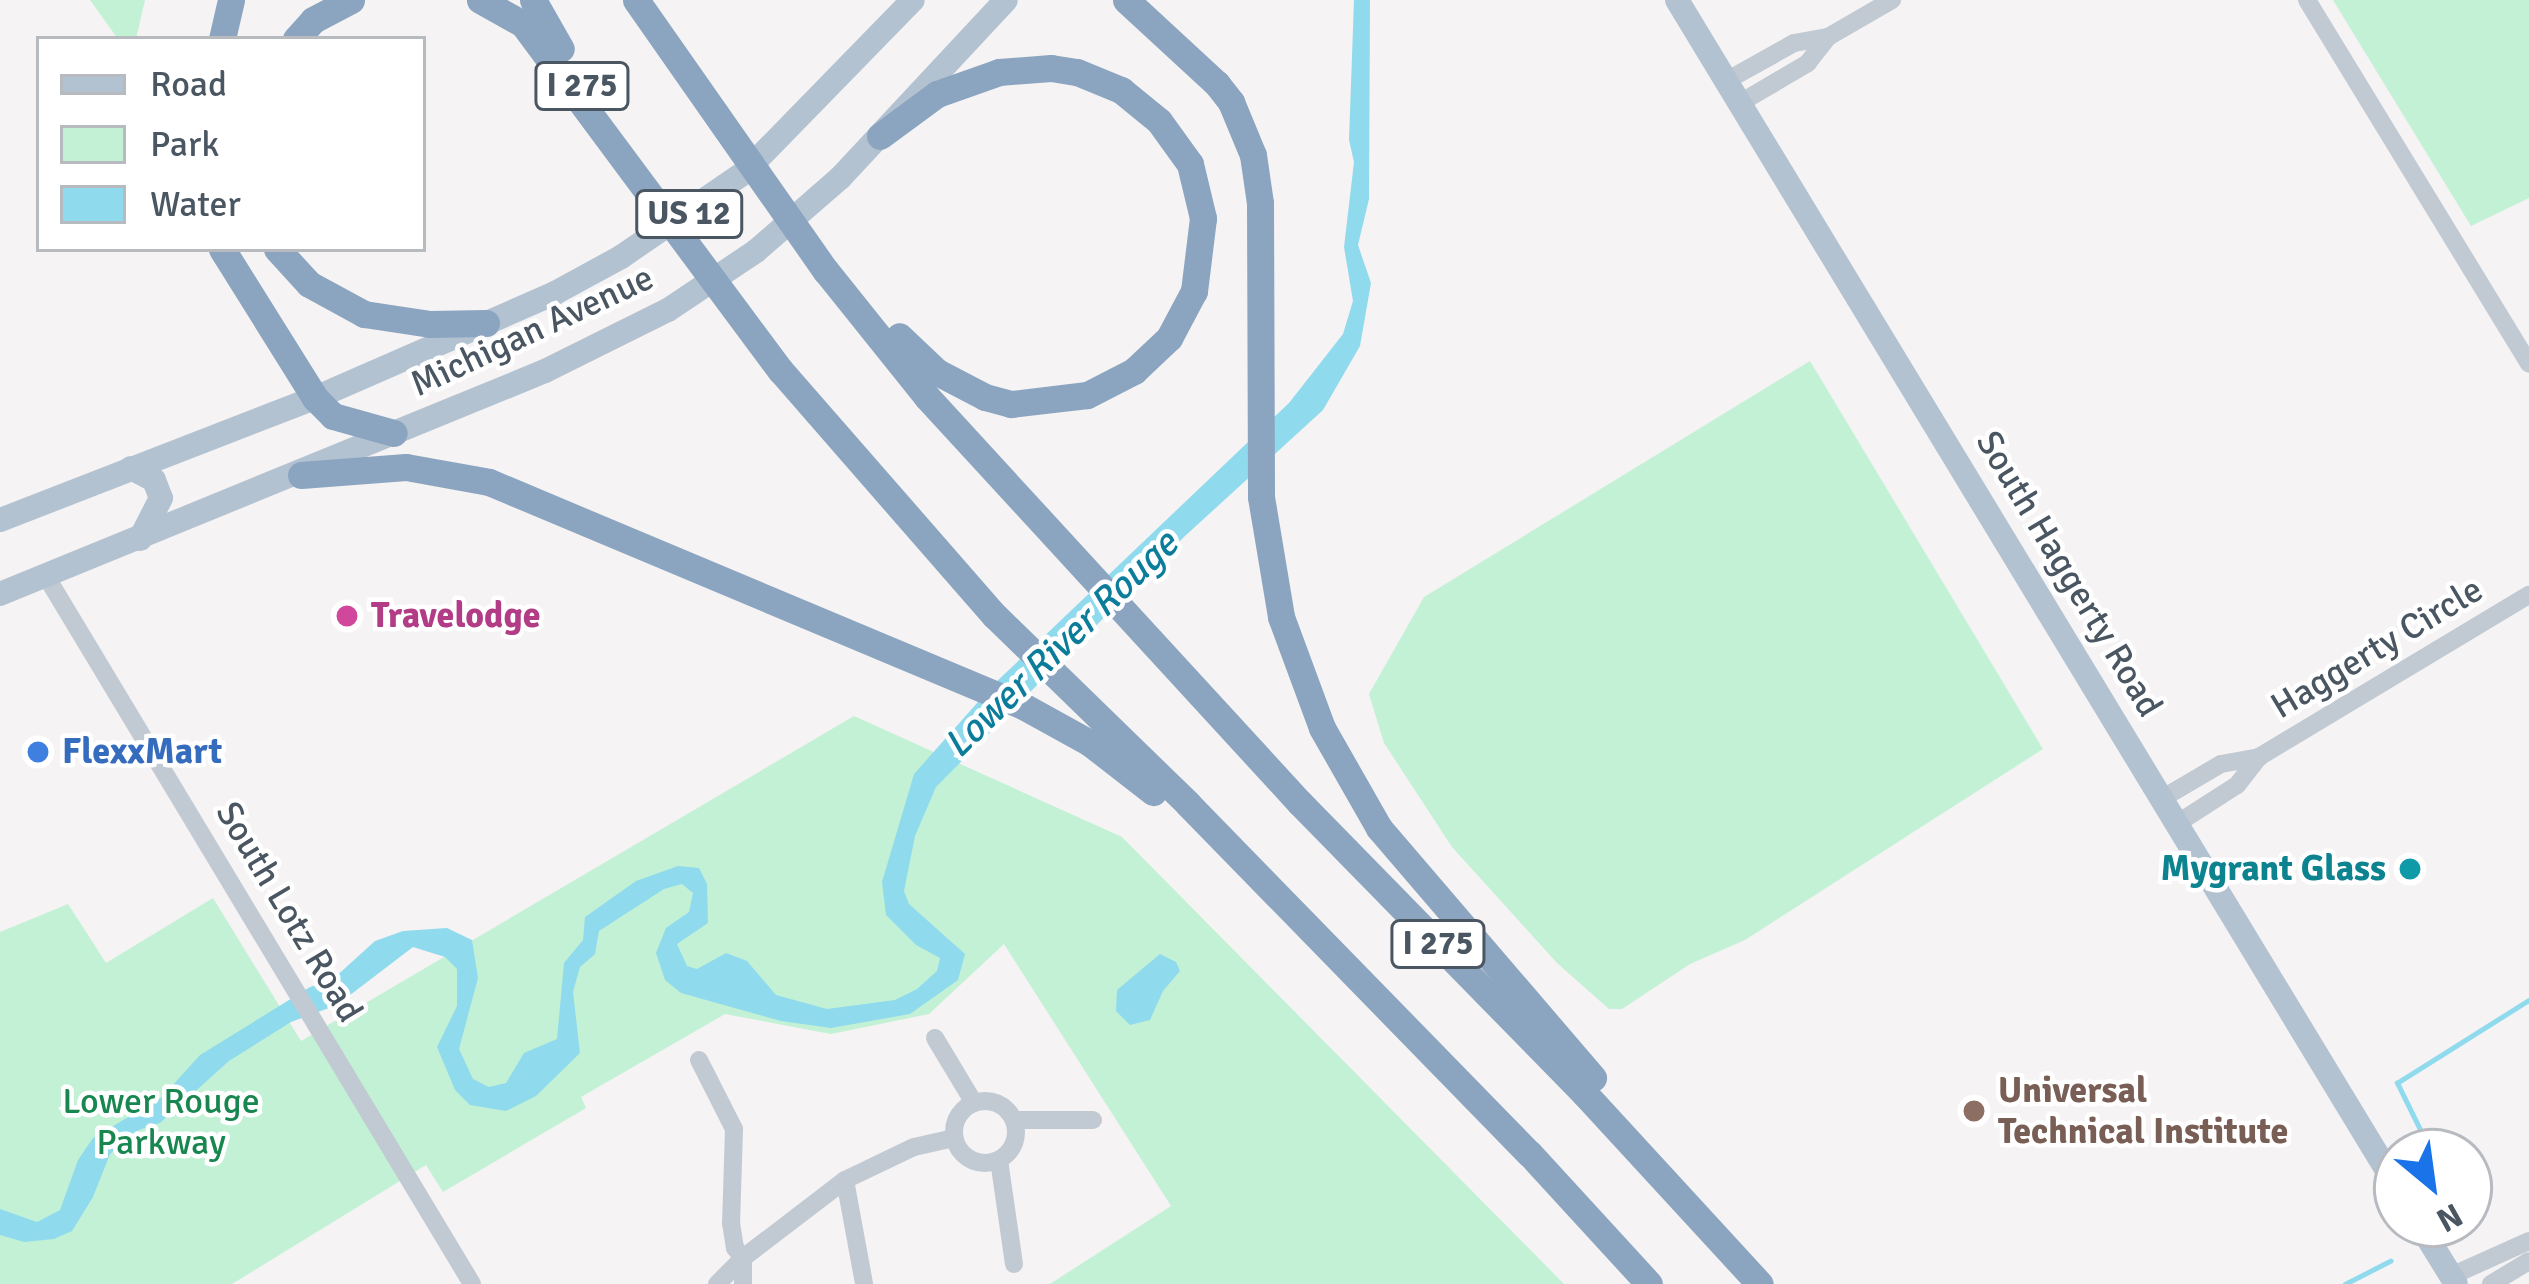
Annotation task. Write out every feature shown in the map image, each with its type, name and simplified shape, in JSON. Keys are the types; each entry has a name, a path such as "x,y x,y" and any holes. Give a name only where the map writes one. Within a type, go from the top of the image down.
{"highway":[{"path":"223,36 231,0"},
{"path":"299,36 313,20 350,0"},
{"path":"480,0 524,24 630,173"},
{"name":"I 275","path":"533,0 630,173 752,334 854,459 1090,727"},
{"name":"I 275","path":"636,0 708,110 830,276 927,397 1060,547 1760,1284"},
{"path":"1126,0 1206,70 1231,102 1246,133 1260,203 1256,378 1261,497 1294,661 1322,728 1379,828 1667,1163 1714,1231"},
{"path":"830,276 876,311 937,372 1011,404 1088,395 1134,371 1169,338 1194,291 1203,218 1190,164 1159,121 1121,90 1051,68 999,72 938,94 880,136"},
{"path":"224,252 315,398 333,416 394,433"},
{"path":"280,252 309,284 364,314 430,324 486,322"},
{"path":"301,475 406,467 476,477 1090,727 1382,1018 1530,1154 1649,1284"}],"main road":[{"name":"Michigan Avenue","path":"4,511 315,398 621,257 712,197 782,139 913,0"},
{"name":"Michigan Avenue","path":"0,594 301,475 545,371 668,310 785,228 880,136 1006,0"},
{"name":"South Haggerty Road","path":"1677,0 2373,1147"},
{"path":"131,468 154,480 161,499 140,539"},
{"path":"2435,1248 2454,1280"}],"street":[{"path":"1733,92 1794,43 1828,37 1892,0"},
{"path":"2307,0 2529,364"},
{"name":"South Lotz Road","path":"46,576 472,1284"},
{"name":"Haggerty Circle","path":"2163,798 2222,764 2259,757 2529,595"},
{"name":"Haggerty Circle","path":"2178,823 2237,785 2259,757"},
{"path":"935,1038 974,1103"},
{"path":"698,1060 734,1129 731,1223 735,1248 743,1258 743,1284"},
{"path":"974,1103 1002,1106 1014,1120 1012,1148 999,1160 971,1160 954,1138 958,1117 974,1103"},
{"path":"1014,1120 1093,1120"},
{"path":"717,1284 743,1258 844,1180 914,1147 954,1138"},
{"path":"999,1160 1014,1264"},
{"path":"844,1180 864,1284"},
{"path":"2454,1280 2529,1241"},
{"path":"2492,1284 2529,1261"}],"green space":[{"path":"90,0 145,0 137,36 116,36"},
{"path":"2333,0 2529,0 2529,198 2471,226"},
{"path":"1810,361 2043,749 1745,940 1690,964 1622,1009 1609,1009 1557,963 1452,847 1384,743 1369,694 1424,597"},
{"name":"Lower Rouge Parkway","path":"854,716 1122,837 1564,1284 1050,1284 1171,1206 1004,944 929,1014 831,1034 725,1014 581,1097 586,1108 443,1192 426,1165 232,1284 0,1284 0,932 68,904 106,963 213,898 301,1041"}],"water":[{"name":"Lower River Rouge","path":"1354,0 1370,0 1369,199 1358,245 1371,283 1360,346 1323,410 1185,536 936,787 915,836 904,891 909,904 965,954 958,980 910,1014 831,1028 781,1021 681,993 665,980 656,953 666,928 689,912 693,893 682,884 664,889 599,931 595,954 580,967 573,992 580,1053 536,1096 506,1111 470,1105 455,1090 437,1047 457,1006 457,969 445,957 413,947 337,1005 291,1022 229,1061 160,1123 139,1130 110,1154 93,1197 72,1231 54,1239 24,1242 0,1235 0,1209 37,1222 60,1210 78,1160 93,1138 162,1097 200,1055 310,987 332,980 375,941 403,931 447,928 472,940 478,978 459,1049 473,1079 489,1087 506,1083 524,1053 557,1039 564,963 583,940 585,917 636,881 678,866 699,868 707,884 708,923 677,944 687,966 697,969 726,953 747,961 776,995 827,1009 895,1000 937,971 940,958 916,945 886,915 882,882 914,774 994,684 1289,403 1343,334 1353,301 1344,247 1354,162 1349,140"},
{"path":"1160,954 1176,962 1180,971 1163,991 1150,1020 1130,1025 1116,1011 1117,990"}],"waterway":[{"path":"2419,1128 2397,1083 2529,1000"},
{"path":"2345,1284 2390,1261"}],"place":[{"name":"Travelodge","path":"347,616"},
{"name":"FlexxMart","path":"38,752"},
{"name":"Mygrant Glass","path":"2410,869"},
{"name":"Universal Technical Institute","path":"1974,1111"}]}
